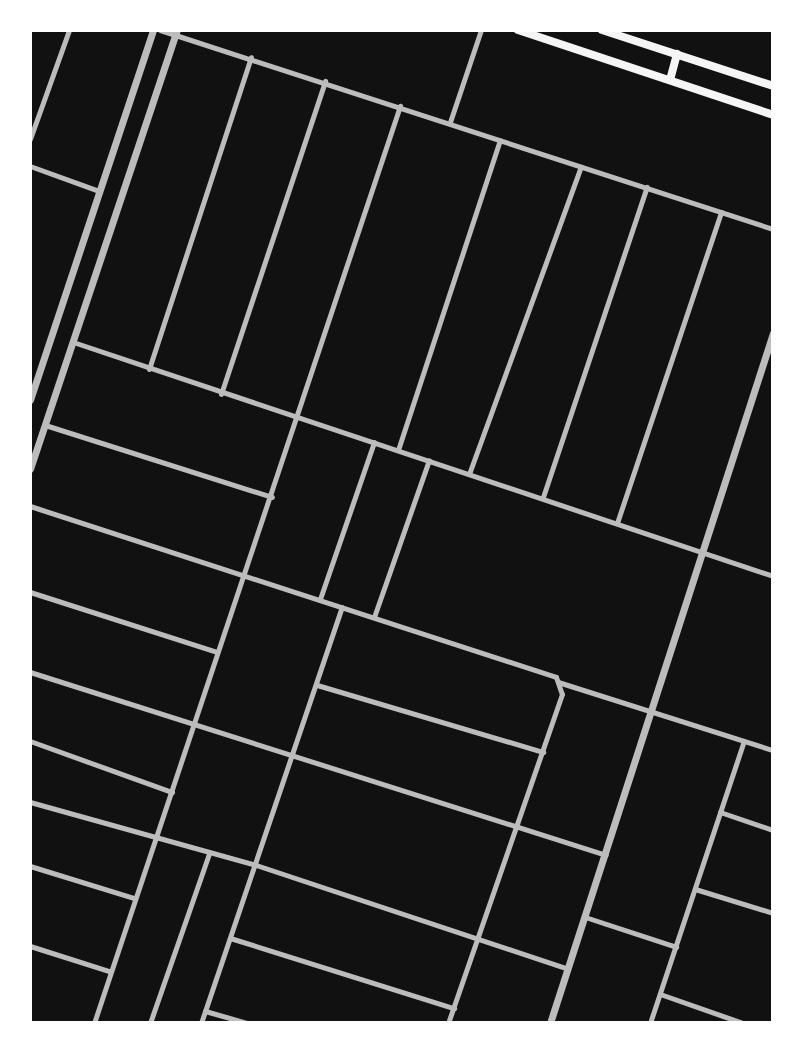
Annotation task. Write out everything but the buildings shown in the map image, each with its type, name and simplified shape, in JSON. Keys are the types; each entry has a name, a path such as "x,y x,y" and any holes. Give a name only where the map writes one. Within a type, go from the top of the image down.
{"main road":[{"path":"518,30 773,115"},
{"path":"602,30 772,83"},
{"path":"670,80 677,54"}],"street":[{"path":"30,139 69,30"},
{"path":"30,400 153,30"},
{"path":"160,30 325,81 773,229"},
{"path":"450,122 481,30"},
{"path":"30,469 176,33"},
{"path":"149,369 251,57"},
{"path":"221,394 325,81"},
{"path":"94,1023 134,898 156,842 242,572 299,417 400,106"},
{"path":"398,450 500,140"},
{"path":"30,166 100,192"},
{"path":"469,474 581,167"},
{"path":"543,497 647,187"},
{"path":"617,523 721,212"},
{"path":"550,1023 654,713 701,552 773,333"},
{"path":"73,342 773,576"},
{"path":"45,425 272,497"},
{"path":"320,599 374,442"},
{"path":"374,617 429,460"},
{"path":"30,506 242,572 558,682 773,750"},
{"path":"30,592 217,652"},
{"path":"201,1023 295,757 342,607"},
{"path":"30,672 607,855"},
{"path":"448,1023 562,694 558,682"},
{"path":"317,685 543,752"},
{"path":"30,741 172,792"},
{"path":"650,1023 744,741"},
{"path":"30,802 156,842 256,865 568,969"},
{"path":"720,812 773,830"},
{"path":"150,1023 209,854"},
{"path":"30,866 134,898"},
{"path":"695,889 773,913"},
{"path":"585,917 676,947"},
{"path":"230,938 454,1008"},
{"path":"30,946 109,971"},
{"path":"660,994 743,1023"},
{"path":"205,1011 247,1023"}]}
